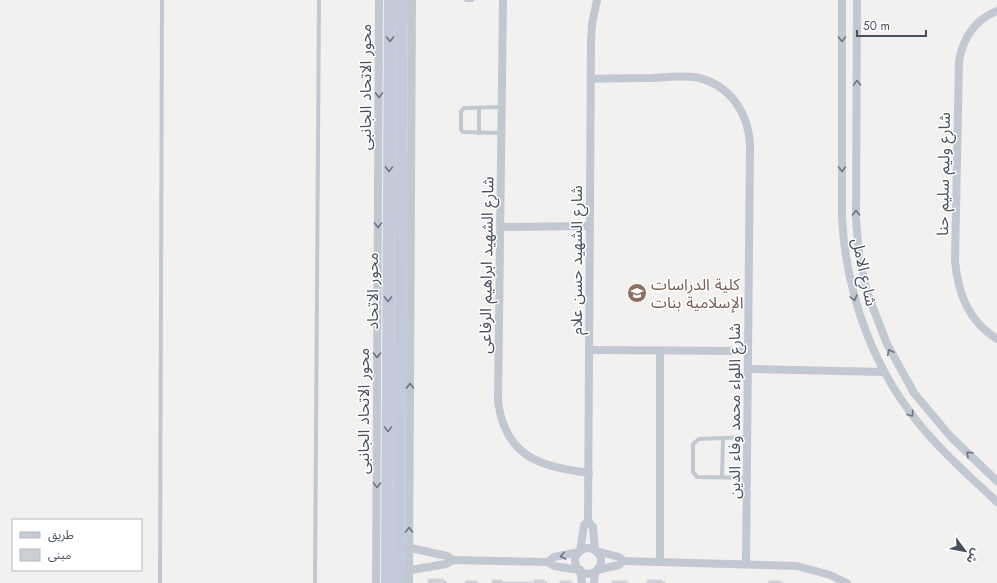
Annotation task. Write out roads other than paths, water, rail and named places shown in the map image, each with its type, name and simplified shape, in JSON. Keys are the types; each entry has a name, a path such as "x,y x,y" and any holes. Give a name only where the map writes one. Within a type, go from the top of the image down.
{"street":[{"name":"محور الاتحاد الجانبى","path":"376,583 379,0"},
{"name":"محور الاتحاد","path":"387,578 390,0"},
{"name":"محور الاتحاد","path":"402,0 404,547 402,575"},
{"path":"404,547 412,0"},
{"name":"شارع الشهيد ابراهيم الرفاعى","path":"503,0 498,402 504,426 517,446 536,461 547,466 589,473"},
{"name":"شارع الشهيد حسن علام","path":"580,552 584,527 588,521 591,79 592,24 597,0"},
{"name":"شارع الامل","path":"842,0 843,237 848,272 857,307 869,340 884,372 904,404 926,433 997,502"},
{"name":"شارع الامل","path":"857,0 856,224 859,255 867,292 886,344 914,393 950,436 997,481"},
{"name":"شارع وليم سليم حنا","path":"997,11 982,19 969,34 962,47 959,61 955,261 959,285 967,308 979,326 997,339"},
{"name":"شارع اللواء محمد وفاء الدين","path":"591,79 698,78 708,81 726,92 740,107 748,126 750,136 746,563"},
{"path":"501,227 590,226"},
{"path":"589,350 748,351"},
{"path":"660,350 660,562"},
{"path":"748,369 884,372"},
{"name":"شارع الشهيد حسن علام","path":"588,521 593,527 596,551"},
{"path":"387,548 404,547 447,556 452,560"},
{"path":"548,562 554,557 580,552 589,548 619,557 624,561"},
{"path":"594,583 596,571 601,560 596,551"},
{"path":"580,552 576,561 582,583"},
{"path":"387,578 446,564 452,560 548,562 554,566 579,570 586,573 618,565 624,561 746,563 797,566 830,575 847,583"},
{"path":"402,575 409,583"}],"lane":[{"path":"160,583 162,0"},
{"path":"315,583 319,0"},
{"path":"466,0 472,0"},
{"path":"502,107 464,108 461,112 462,131 466,133 502,133"},
{"path":"479,108 479,133"},
{"path":"722,477 723,438"},
{"path":"747,438 699,439 693,444 694,474 699,477 747,478"}],"place":[{"name":"كلية الدراسات الإسلامية بنات","path":"637,293"}]}
